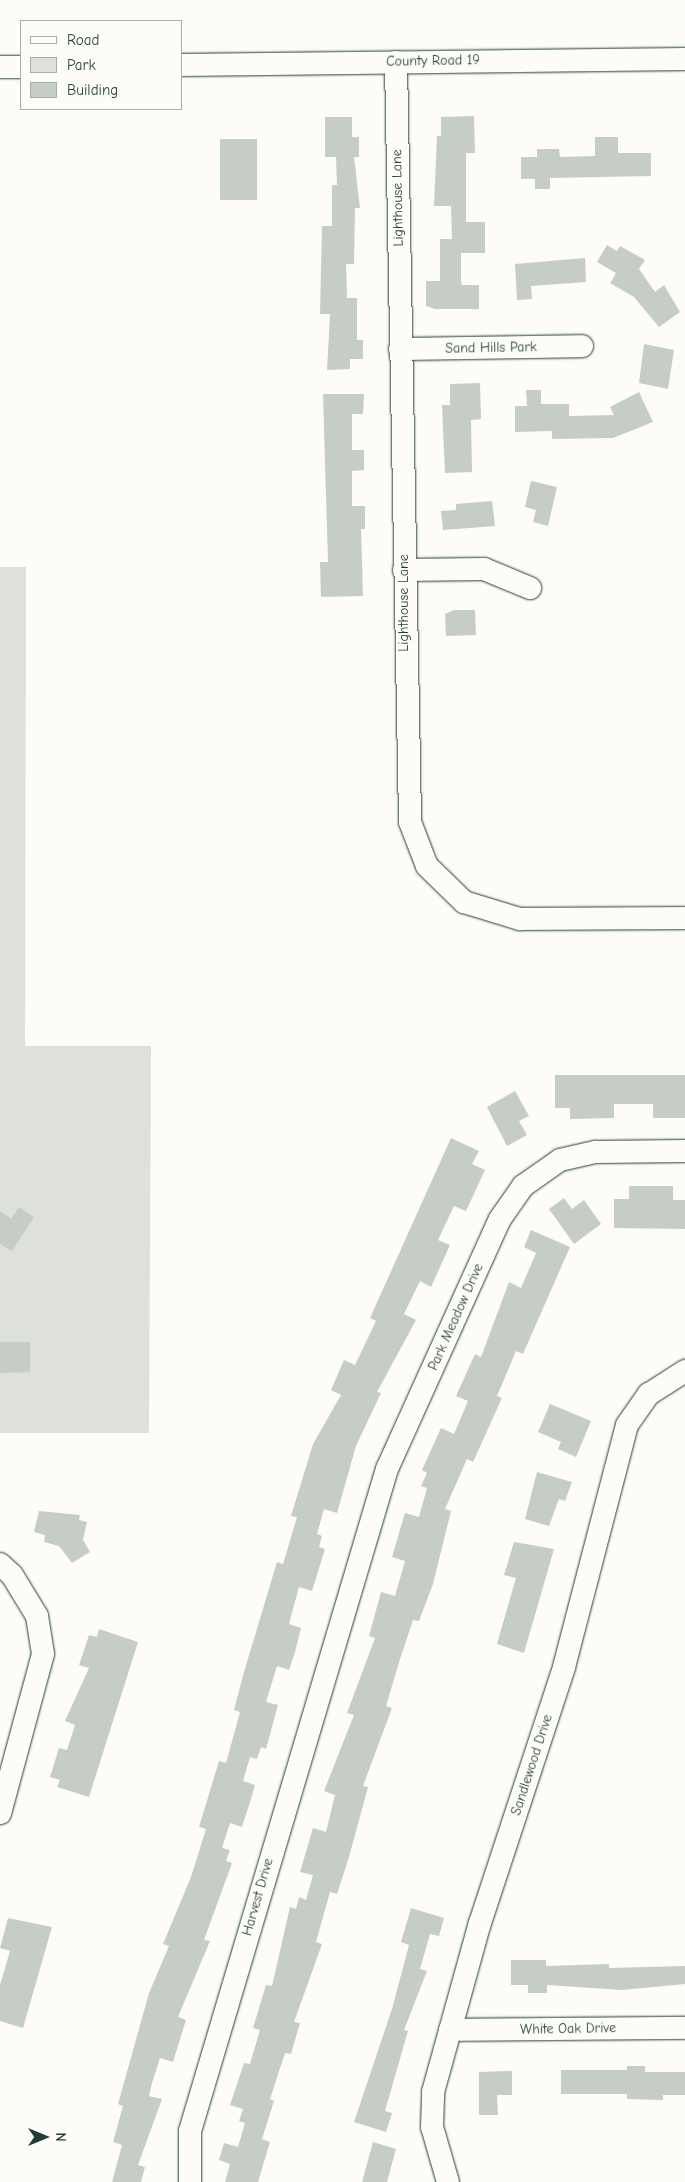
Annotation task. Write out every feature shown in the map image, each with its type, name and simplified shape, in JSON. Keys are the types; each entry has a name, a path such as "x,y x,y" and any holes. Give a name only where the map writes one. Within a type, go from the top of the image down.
{"street":[{"name":"County Road 19","path":"182,65 685,58"},
{"name":"Lighthouse Lane","path":"396,62 410,822 427,866 464,902 520,919 685,918"},
{"path":"0,67 20,67"},
{"name":"Sand Hills Park","path":"400,349 582,346"},
{"path":"404,570 484,569 530,588"},
{"name":"Park Meadow Drive","path":"341,1614 387,1469 510,1202 541,1172 577,1154 685,1151"},
{"name":"Sandlewood Drive","path":"448,2182 432,2109 450,2030 564,1667 627,1425 650,1394 685,1371"},
{"path":"0,1564 12,1575 37,1616 43,1654 40,1676 0,1813"},
{"name":"Harvest Drive","path":"190,2182 190,2131 341,1614"},
{"name":"White Oak Drive","path":"450,2030 685,2028"}],"green space":[{"path":"0,567 26,567 25,1046 151,1046 149,1433 0,1433"}],"building":[{"path":"474,116 475,153 466,153 466,222 485,222 485,253 461,253 461,281 462,285 479,285 479,309 435,309 426,306 426,281 440,281 440,239 452,239 451,206 434,206 437,136 441,136 441,117"},
{"path":"325,117 352,117 352,137 359,137 359,157 354,157 360,208 355,208 354,264 346,264 347,298 357,298 357,340 363,340 363,359 350,359 350,369 327,370 330,314 320,314 322,226 332,226 332,185 337,185 336,157 325,157"},
{"path":"595,137 618,137 618,153 651,153 651,176 550,178 550,189 535,189 535,179 521,179 521,157 537,157 537,149 559,149 560,157 595,156"},
{"path":"220,139 257,139 257,200 220,200"},
{"path":"607,245 617,251 620,246 645,260 639,269 655,292 664,285 680,312 659,327 634,297 610,283 616,273 597,262"},
{"path":"585,258 586,282 531,286 532,299 517,300 515,264"},
{"path":"644,344 674,350 668,389 639,383"},
{"path":"480,383 481,419 471,420 472,472 445,473 442,405 450,405 450,384"},
{"path":"526,390 541,390 541,404 569,404 569,416 614,415 610,407 639,392 653,422 613,438 552,439 552,431 515,432 515,406 527,406"},
{"path":"323,394 364,394 363,414 352,414 352,450 364,450 364,470 352,471 352,506 365,506 365,529 361,529 363,596 321,597 320,562 328,562"},
{"path":"531,481 557,487 548,526 533,522 536,510 525,507"},
{"path":"492,501 495,526 443,530 441,511 456,510 456,504"},
{"path":"454,610 475,610 476,635 446,636 445,614"},
{"path":"555,1075 685,1075 685,1118 653,1118 653,1104 614,1104 614,1118 570,1119 570,1108 555,1108"},
{"path":"515,1091 529,1116 519,1121 527,1135 507,1146 487,1107"},
{"path":"451,1138 479,1151 472,1164 485,1170 466,1211 454,1206 438,1240 450,1245 431,1287 420,1281 404,1314 416,1320 377,1392 381,1393 356,1446 337,1513 324,1509 317,1534 322,1536 319,1547 325,1549 312,1591 299,1587 289,1624 301,1628 295,1652 289,1670 277,1666 266,1702 278,1705 266,1749 261,1747 257,1759 250,1757 243,1781 255,1785 250,1802 242,1827 230,1823 222,1848 230,1850 226,1861 232,1863 204,1940 210,1941 178,2017 186,2020 173,2062 160,2058 152,2083 149,2096 162,2099 138,2165 145,2167 141,2182 112,2182 122,2145 113,2142 123,2106 118,2104 149,1993 169,1946 163,1944 191,1877 206,1829 199,1827 219,1761 226,1763 240,1712 234,1710 244,1672 277,1562 283,1564 297,1517 291,1516 313,1444 341,1395 331,1390 344,1360 355,1365 376,1321 370,1318"},
{"path":"629,1186 673,1186 673,1200 685,1200 685,1229 614,1228 614,1199 629,1199"},
{"path":"564,1198 572,1209 584,1200 601,1224 574,1244 549,1209"},
{"path":"19,1207 34,1217 12,1251 0,1244 0,1211 11,1219"},
{"path":"531,1230 570,1247 523,1354 516,1351 497,1396 502,1398 473,1462 467,1459 445,1509 451,1511 433,1584 419,1621 413,1620 400,1659 386,1706 392,1708 363,1786 368,1787 349,1857 337,1894 330,1892 316,1942 322,1944 294,2022 300,2023 291,2054 285,2053 270,2099 274,2101 262,2139 270,2142 258,2182 225,2182 230,2164 219,2160 224,2143 238,2147 245,2123 239,2121 243,2109 230,2105 244,2063 250,2064 260,2030 253,2028 266,1985 272,1986 290,1907 296,1909 299,1897 306,1900 313,1875 300,1872 313,1828 326,1832 335,1795 324,1791 354,1715 347,1713 375,1638 369,1636 381,1592 395,1596 405,1561 392,1557 405,1513 419,1517 427,1488 421,1486 427,1473 422,1470 441,1428 454,1434 468,1401 456,1396 475,1354 481,1357 509,1282 521,1288 536,1253 524,1247"},
{"path":"0,1342 30,1342 30,1372 0,1373"},
{"path":"550,1404 591,1421 576,1457 558,1449 561,1442 538,1432"},
{"path":"537,1472 572,1482 565,1501 559,1499 549,1526 525,1519"},
{"path":"39,1511 80,1515 79,1520 87,1522 83,1540 90,1552 72,1563 59,1546 44,1542 45,1535 34,1532"},
{"path":"514,1542 554,1549 524,1653 497,1644 516,1578 504,1575"},
{"path":"99,1629 138,1642 89,1797 57,1787 60,1780 50,1777 59,1748 67,1750 75,1725 65,1721 89,1668 79,1665 89,1635 97,1637"},
{"path":"411,1908 444,1918 439,1936 430,1934 420,1969 427,1971 404,2030 408,2031 385,2111 392,2113 386,2132 354,2122 392,2009 409,1945 401,1942"},
{"path":"8,1918 52,1927 23,2028 0,2021 0,1985 10,1951 0,1948"},
{"path":"511,1960 546,1960 546,1966 609,1964 609,1968 685,1966 685,1984 622,1990 547,1985 547,1993 528,1993 528,1985 511,1985"},
{"path":"627,2066 645,2066 645,2072 685,2072 685,2095 663,2095 663,2100 627,2099 627,2094 561,2094 561,2070 627,2070"},
{"path":"512,2071 512,2095 497,2095 498,2115 479,2115 479,2072"},
{"path":"373,2142 396,2149 387,2182 362,2182"}]}
